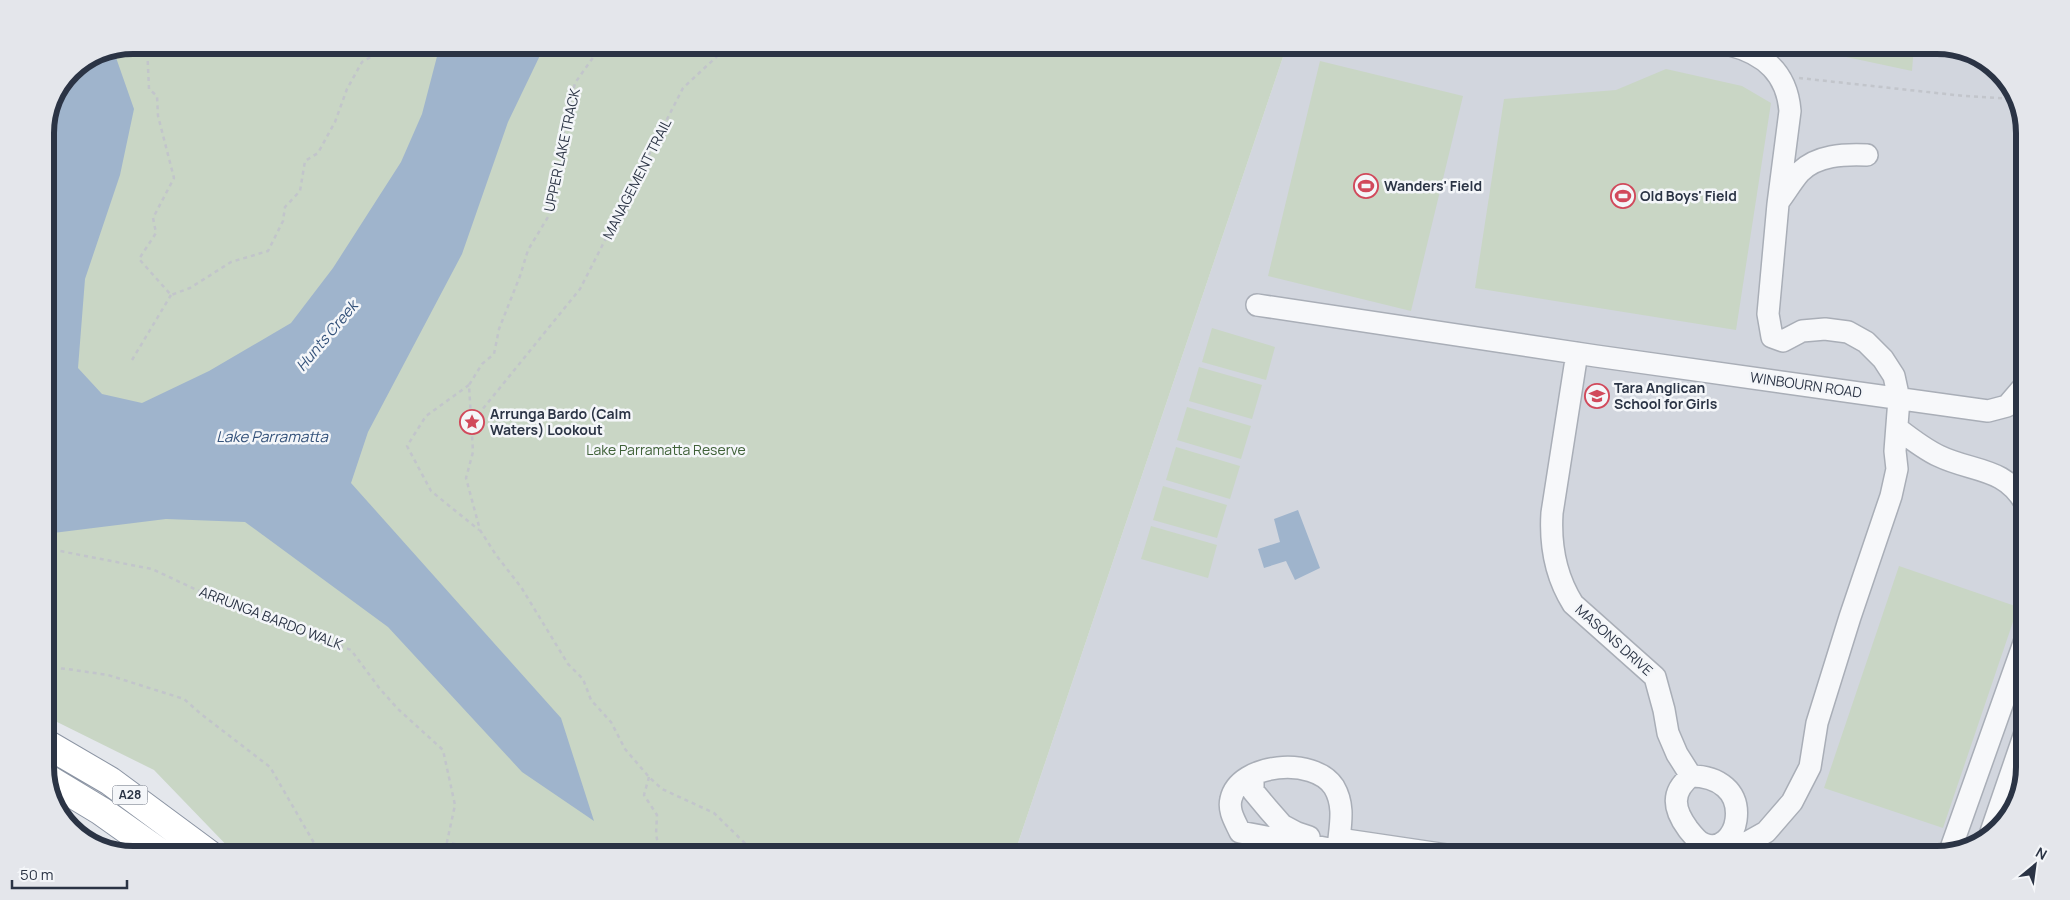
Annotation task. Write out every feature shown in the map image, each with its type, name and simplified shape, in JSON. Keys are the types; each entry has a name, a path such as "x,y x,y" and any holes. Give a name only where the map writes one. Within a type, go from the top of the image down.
{"highway":[{"name":"A28","path":"54,748 110,781 198,846"},
{"name":"A28","path":"55,783 102,811 150,846"}],"street":[{"path":"1741,846 1766,832 1792,802 1810,767 1817,723 1891,496 1897,469 1895,451 1899,399 1894,376 1882,359 1866,342 1848,332 1825,329 1802,331 1783,341 1772,337 1768,314 1778,204 1790,111 1789,96 1780,76 1766,61 1754,54"},
{"path":"1778,204 1801,171 1820,160 1842,154 1867,155"},
{"name":"WINBOURN ROAD","path":"1257,305 1577,353 1988,411 2007,406 2016,399"},
{"name":"MASONS DRIVE","path":"1577,353 1552,513 1550,535 1554,556 1564,590 1573,604 1655,677 1668,733 1677,754 1691,776"},
{"path":"1897,428 1921,446 1940,457 2000,477 2010,483 2016,491"},
{"path":"1952,845 2016,665"},
{"path":"1995,821 2016,759"},
{"path":"1314,846 1240,832 1231,814 1231,798 1235,789 1265,770 1290,766 1315,771 1333,786 1339,800 1342,820 1339,839"},
{"path":"1253,776 1253,791 1282,824 1297,833 1320,839 1339,839 1386,846"},
{"path":"1697,846 1692,835 1681,820 1676,806 1677,794 1683,782 1691,776 1703,776 1717,780 1728,790 1734,800 1737,813 1735,828 1727,840 1718,846"}],"path":[{"path":"147,54 149,89 157,96 158,116 174,178 153,218 156,233 139,259 170,295"},
{"path":"132,360 170,295 190,288 231,262 268,251 286,208 300,191 305,162 318,153 335,122 347,89 362,62 376,54"},
{"name":"UPPER LAKE TRACK","path":"469,385 482,364 494,354 499,329 528,250 551,212 560,171 564,132 576,82 596,54"},
{"name":"MANAGEMENT TRAIL","path":"472,422 580,289 683,88 719,54"},
{"path":"1780,76 1964,96 2008,99"},
{"path":"469,385 473,452 466,478 480,530 496,555 521,587 568,664 583,679 591,700 611,722 625,749 649,777 662,788 714,813 748,846"},
{"path":"469,385 426,416 407,446 431,491 480,530"},
{"name":"ARRUNGA BARDO WALK","path":"54,550 152,568 229,605 259,614 351,650 380,689 398,709 443,750 455,805 447,842 458,845 491,846"},
{"path":"54,667 68,668 108,676 184,699 270,767 316,846"},
{"path":"649,777 644,795 656,815 658,846"}],"shaded area":[{"name":"Tara Anglican School for Girls","path":"1284,54 1937,54 1952,55 1977,64 2000,85 2010,103 2016,128 2016,767 2015,782 2006,807 1989,827 1962,842 1937,846 1017,846"}],"green space":[{"name":"Lake Parramatta Reserve","path":"123,54 1284,54 1017,846 227,846 154,770 54,720 54,128 56,112 62,98 70,85 93,64"},
{"path":"1832,54 1913,54 1912,71"},
{"name":"Wanders' Field","path":"1320,61 1463,96 1411,311 1268,276"},
{"name":"Old Boys' Field","path":"1666,69 1742,86 1771,103 1736,330 1475,288 1504,99 1616,90"},
{"path":"1212,328 1275,347 1266,380 1202,362"},
{"path":"1199,367 1262,385 1252,419 1189,401"},
{"path":"1187,407 1251,426 1241,459 1177,440"},
{"path":"1176,447 1240,466 1230,499 1166,480"},
{"path":"1163,486 1227,505 1217,538 1153,520"},
{"path":"1151,526 1217,545 1208,578 1141,559"},
{"path":"1899,566 2016,606 2016,613 1943,828 1824,788"},
{"path":"83,828 107,841 93,836"}],"water":[{"name":"Lake Parramatta","path":"438,54 541,54 508,122 462,254 368,432 351,483 561,718 594,821 522,772 388,627 245,522 166,519 54,533 54,128 56,112 70,85 93,64 115,56 134,109 120,175 85,279 78,368 102,394 142,403 209,371 291,323 333,268 401,162 422,114"},
{"path":"1298,510 1320,568 1295,580 1286,561 1264,568 1258,549 1280,542 1274,519"}],"place":[{"name":"Wanders' Field","path":"1366,186"},
{"name":"Old Boys' Field","path":"1623,196"},
{"name":"Tara Anglican School for Girls","path":"1597,396"},
{"name":"Arrunga Bardo (Calm Waters) Lookout","path":"472,422"}],"water label":[{"name":"Hunts Creek","path":"327,336"}]}
